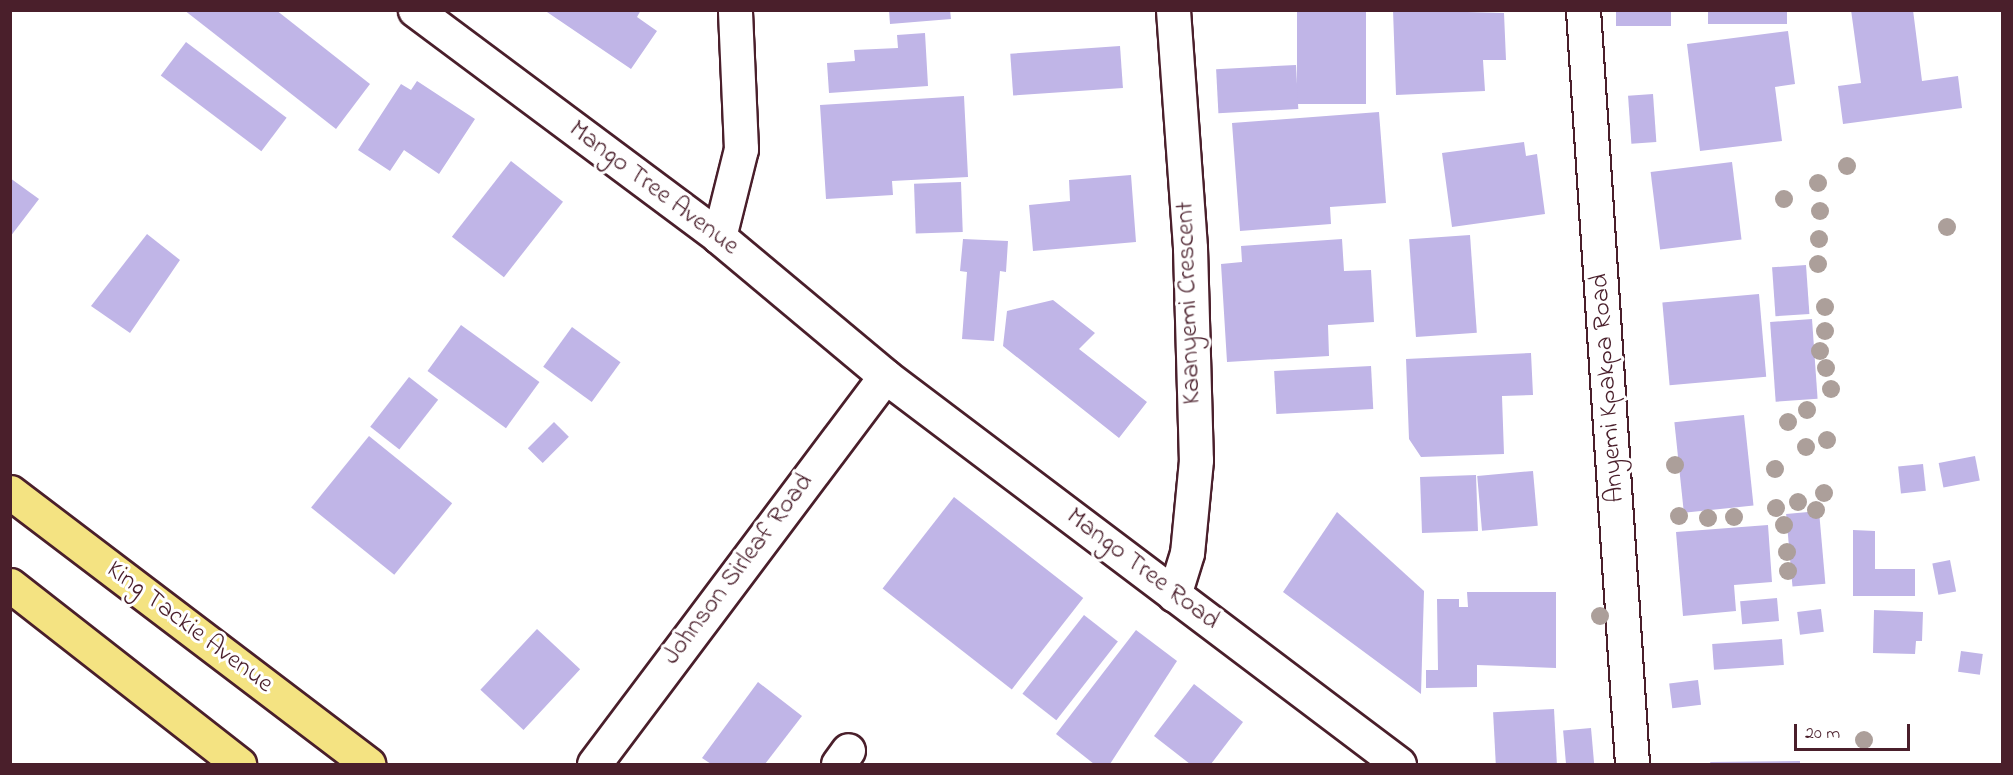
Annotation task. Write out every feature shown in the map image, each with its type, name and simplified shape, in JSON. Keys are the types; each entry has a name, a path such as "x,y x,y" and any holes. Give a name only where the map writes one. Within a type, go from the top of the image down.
{"main road":[{"name":"King Tackie Avenue","path":"10,492 368,765"},
{"path":"10,585 239,765"}],"street":[{"name":"Mango Tree Avenue","path":"415,10 719,237 885,376"},
{"path":"719,237 741,149 735,10"},
{"name":"Kaanyemi Crescent","path":"1173,10 1191,248 1196,460 1187,553 1174,595"},
{"name":"Anyemi Kpakpa Road","path":"1583,10 1632,765"},
{"name":"Mango Tree Road","path":"885,376 1400,765"},
{"name":"Johnson Sirleaf Road","path":"594,765 885,376"}],"building":[{"path":"184,10 276,10 370,84 336,129"},
{"path":"544,10 641,10 637,17 657,31 631,69"},
{"path":"889,10 950,10 951,19 890,24"},
{"path":"1297,10 1366,10 1366,104 1297,104"},
{"path":"1393,10 1504,13 1506,60 1483,60 1485,91 1396,95"},
{"path":"1616,10 1671,10 1671,26 1616,26"},
{"path":"1708,10 1787,10 1787,24 1708,24"},
{"path":"1851,10 1913,10 1922,81 1958,76 1962,108 1843,124 1838,86 1861,83"},
{"path":"1788,31 1795,84 1775,87 1782,141 1700,151 1687,44"},
{"path":"925,33 928,86 829,93 827,63 855,61 854,50 898,48 897,35"},
{"path":"186,42 287,118 261,151 161,76"},
{"path":"1120,46 1123,88 1013,96 1010,54"},
{"path":"1296,65 1298,109 1218,113 1216,69"},
{"path":"417,81 475,119 439,174 404,150 390,171 358,150 401,84 411,90"},
{"path":"1653,94 1656,142 1631,144 1628,96"},
{"path":"964,96 968,177 892,181 893,195 826,199 820,105"},
{"path":"1379,112 1386,203 1330,207 1331,224 1240,231 1232,123"},
{"path":"1524,142 1526,156 1537,154 1545,214 1452,227 1442,153"},
{"path":"511,161 563,202 504,277 452,237"},
{"path":"1732,162 1742,239 1660,249 1651,172"},
{"path":"1131,175 1136,242 1033,251 1029,205 1070,201 1069,180"},
{"path":"10,178 39,199 10,237"},
{"path":"961,182 963,232 916,234 914,184"},
{"path":"147,234 180,260 130,333 91,306"},
{"path":"1470,235 1477,333 1416,337 1409,239"},
{"path":"963,239 1008,241 1006,272 1000,271 994,341 962,339 967,272 960,271"},
{"path":"1342,239 1344,271 1371,270 1374,322 1328,325 1329,356 1227,362 1221,264 1242,262 1241,246"},
{"path":"1806,265 1809,314 1776,316 1772,267"},
{"path":"1759,294 1766,377 1670,385 1662,302"},
{"path":"1053,300 1095,333 1079,349 1147,402 1119,438 1003,346 1007,311"},
{"path":"1812,319 1818,399 1776,402 1770,322"},
{"path":"461,325 539,382 506,428 427,371"},
{"path":"572,327 621,362 592,402 543,367"},
{"path":"1531,353 1533,395 1502,396 1504,454 1421,457 1409,439 1406,359"},
{"path":"1371,366 1373,409 1276,414 1274,371"},
{"path":"409,377 438,400 399,449 370,427"},
{"path":"1744,415 1754,506 1684,513 1674,422"},
{"path":"554,422 569,437 543,463 528,448"},
{"path":"369,436 452,503 394,575 311,507"},
{"path":"1975,456 1980,481 1943,488 1939,463"},
{"path":"1923,464 1926,491 1901,493 1898,467"},
{"path":"1533,471 1538,526 1482,531 1477,476"},
{"path":"1476,475 1478,531 1422,533 1420,477"},
{"path":"954,497 1083,598 1012,689 883,588"},
{"path":"1819,511 1825,584 1792,587 1786,514"},
{"path":"1337,512 1424,591 1421,694 1283,592"},
{"path":"1768,525 1772,582 1734,585 1736,611 1683,616 1676,532"},
{"path":"1853,530 1875,531 1875,569 1915,569 1915,596 1853,596"},
{"path":"1950,560 1956,591 1938,595 1932,563"},
{"path":"1467,592 1556,592 1556,668 1477,665 1477,687 1426,688 1426,670 1438,670 1437,599 1459,599 1459,607 1468,607"},
{"path":"1777,598 1779,621 1742,624 1740,601"},
{"path":"1821,609 1824,632 1800,635 1797,612"},
{"path":"1874,610 1923,612 1922,641 1916,641 1915,654 1873,653"},
{"path":"1084,615 1118,641 1056,720 1022,694"},
{"path":"537,629 580,669 524,730 480,690"},
{"path":"1136,630 1177,661 1110,764 1094,764 1056,734"},
{"path":"1782,639 1784,665 1714,670 1712,644"},
{"path":"1961,651 1983,654 1980,675 1958,672"},
{"path":"1698,680 1701,705 1672,708 1669,684"},
{"path":"758,682 802,716 765,764 711,764 702,758"},
{"path":"1194,684 1243,722 1211,764 1190,764 1154,736"},
{"path":"1554,709 1557,764 1496,764 1493,712"},
{"path":"1591,728 1594,764 1566,764 1563,730"},
{"path":"1800,761 1800,764 1711,764 1710,762"}]}
